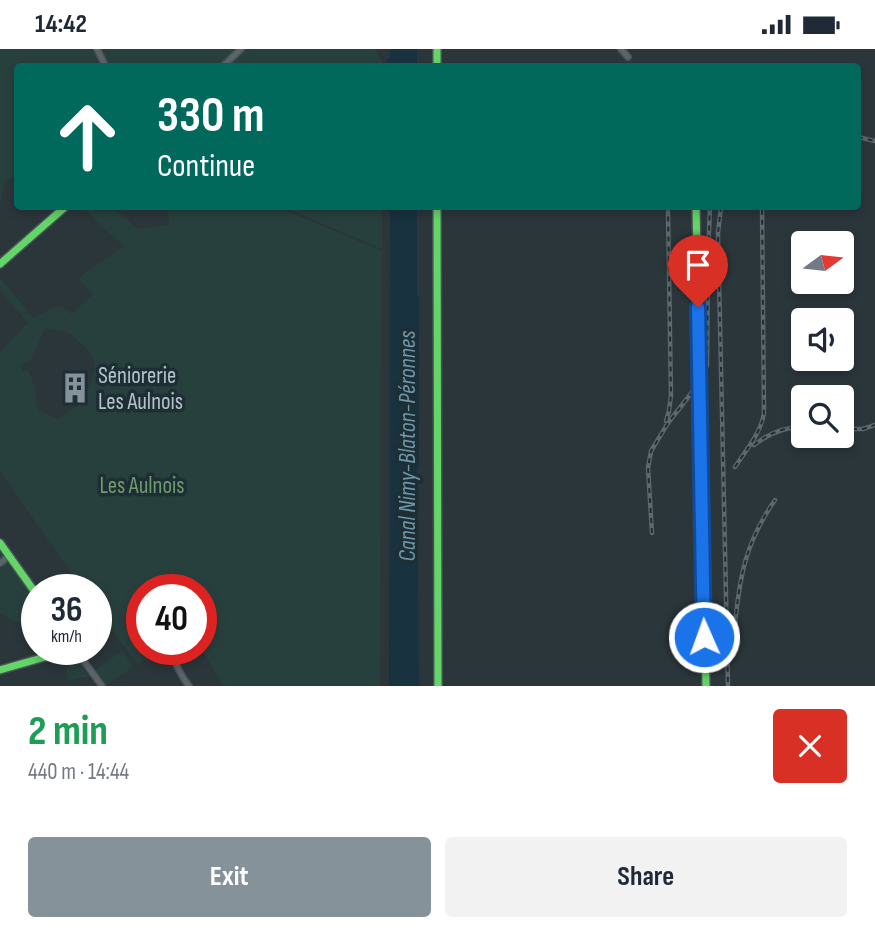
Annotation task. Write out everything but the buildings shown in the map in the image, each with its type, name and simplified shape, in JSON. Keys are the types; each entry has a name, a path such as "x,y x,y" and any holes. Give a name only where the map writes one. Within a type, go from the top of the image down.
{"street":[{"path":"226,63 241,49"},
{"path":"621,49 628,57"},
{"path":"0,264 62,210"},
{"path":"438,210 438,686"},
{"path":"696,210 706,686"},
{"path":"0,543 22,574"},
{"path":"0,563 9,556"},
{"path":"0,670 21,664"},
{"path":"86,665 102,686"},
{"path":"176,665 189,686"}],"green space":[{"path":"0,49 95,49 102,63 14,63 14,178 5,181 0,203"},
{"path":"99,49 239,49 224,63 106,63"},
{"path":"243,49 376,49 382,63 227,63"},
{"name":"Les Aulnois","path":"86,210 116,210 138,229 170,225 167,210 285,210 382,251 380,686 224,686 211,665 217,665 217,574 126,574 126,649 112,630 112,574 72,574 0,471 0,352 28,323 0,291 0,278 34,318 57,306 72,314 93,294 80,281 80,277 124,246","holes":["45,328 70,333 90,352 95,363 92,380 79,405 58,419 38,410 29,371 22,371 21,364 32,359"]},
{"path":"291,210 382,210 382,249"},
{"path":"0,548 21,577 21,622 0,613"},
{"path":"122,651 126,657 126,665 133,667 106,685 95,670 102,665 112,665 112,658"},
{"path":"67,665 81,665 88,676 68,681"}],"water":[{"path":"390,49 417,49 417,63 387,63"},
{"name":"Canal Nimy-Blaton-Péronnes","path":"390,210 417,210 419,686 389,686"}],"railway":[{"path":"861,138 875,141"},
{"path":"652,533 648,468 651,451 668,423 700,382 707,365 710,210"},
{"path":"721,210 718,233 728,686"},
{"path":"735,467 756,434 764,413 762,210"},
{"path":"666,421 671,395 668,212"},
{"path":"854,429 875,425"},
{"path":"754,445 777,431 791,428"},
{"path":"735,624 746,559 757,530 775,500"}],"traffic: fast":[{"path":"437,49 437,63"},
{"path":"0,264 62,210"},
{"path":"437,210 438,686"},
{"path":"696,210 706,686"},
{"path":"0,543 22,574"},
{"path":"0,670 21,664"}],"place":[{"name":"Séniorerie Les Aulnois","path":"75,388"}],"route":[{"path":"698,307 704,637"}]}
